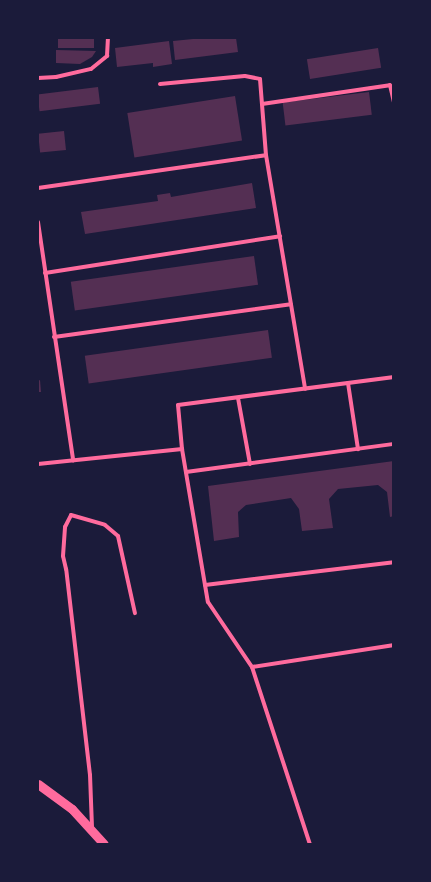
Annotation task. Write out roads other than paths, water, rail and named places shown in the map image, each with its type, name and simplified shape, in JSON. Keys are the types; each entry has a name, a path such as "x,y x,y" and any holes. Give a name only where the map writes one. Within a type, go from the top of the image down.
{"street":[{"path":"38,784 72,809 104,844"}],"lane":[{"path":"38,78 56,77 91,69 107,56 108,38"},
{"path":"160,84 245,76 260,79 266,155 305,389"},
{"path":"262,104 390,86 394,103"},
{"path":"38,188 266,155"},
{"path":"38,222 73,460"},
{"path":"45,273 280,236"},
{"path":"54,337 291,304"},
{"path":"310,844 252,667 208,602 182,449 178,405 394,377"},
{"path":"348,383 358,449"},
{"path":"238,398 250,464"},
{"path":"186,472 394,444"},
{"path":"38,464 182,449"},
{"path":"92,830 90,775 63,556 65,527 71,514 105,525 118,536 135,613"},
{"path":"205,585 394,562"},
{"path":"252,667 394,645"}]}
